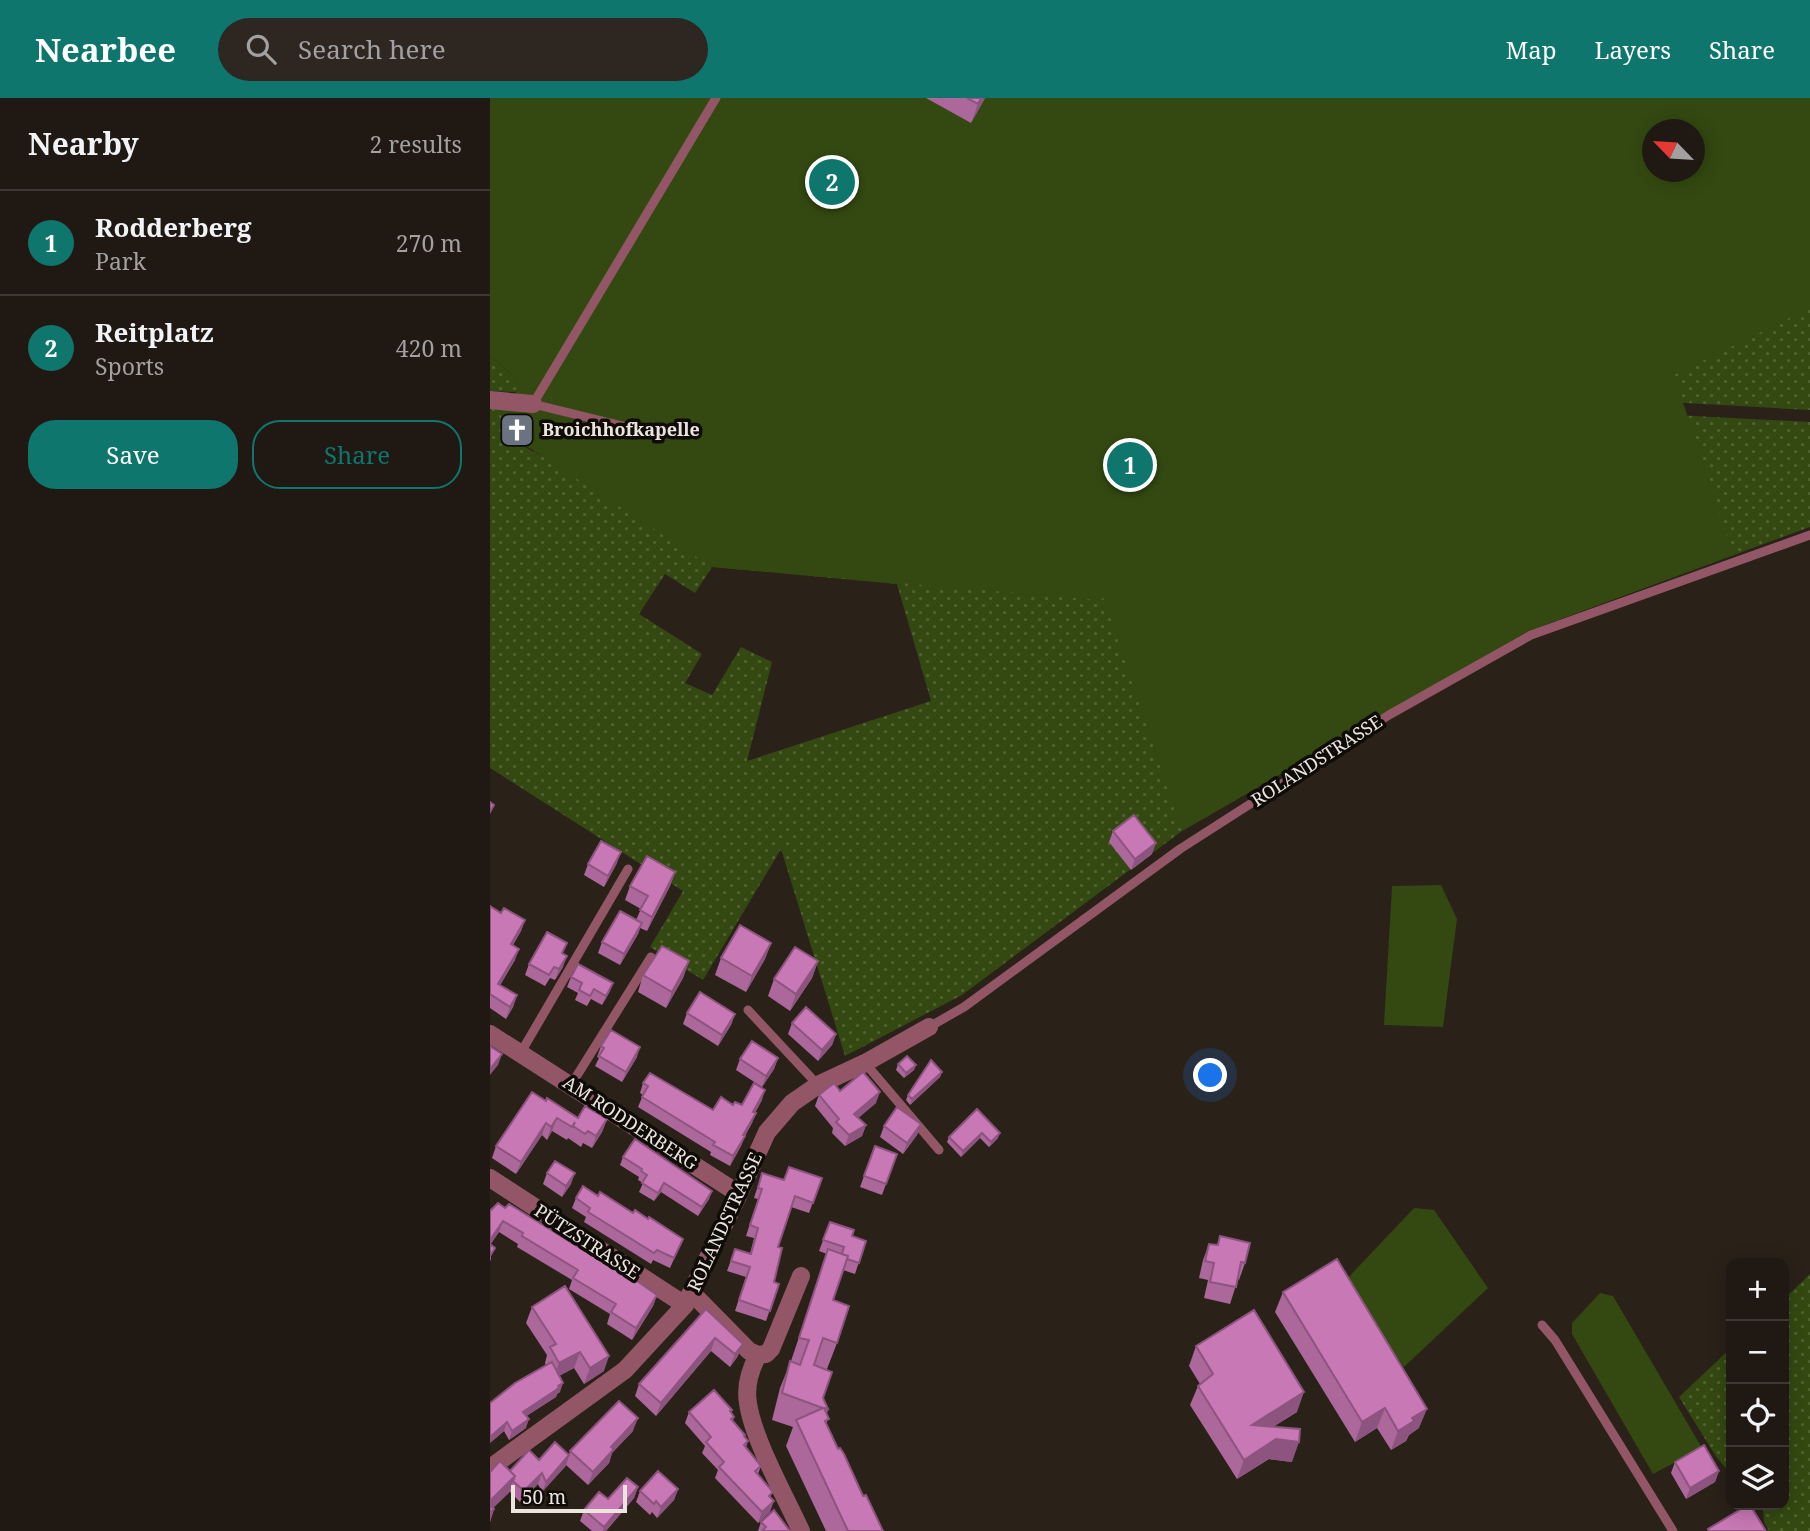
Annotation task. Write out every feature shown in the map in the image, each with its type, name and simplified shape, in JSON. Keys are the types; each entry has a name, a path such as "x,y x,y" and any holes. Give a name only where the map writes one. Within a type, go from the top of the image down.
{"street":[{"path":"490,400 533,404"},
{"name":"ROLANDSTRASSE","path":"490,1468 625,1370 688,1299 767,1132 792,1103 818,1085 865,1063 929,1027"},
{"name":"AM RODDERBERG","path":"490,1034 739,1194"},
{"name":"PÜTZSTRASSE","path":"490,1178 688,1299 749,1351 758,1355"},
{"path":"801,1276 771,1349 766,1354 758,1355 751,1367 747,1400 751,1420 801,1531"}],"lane":[{"path":"639,430 533,404 716,98"},
{"name":"ROLANDSTRASSE","path":"929,1027 964,1007 1180,849 1389,715 1531,635 1810,535"},
{"path":"520,1054 628,869"},
{"path":"571,1086 651,957"},
{"path":"748,1010 818,1085"},
{"path":"865,1063 939,1150"},
{"path":"1542,1325 1555,1340 1673,1531"}],"green space":[{"path":"490,98 1810,98 1810,308 1674,375 1733,555 1528,631 1182,831 1104,598 1099,600 712,567 531,449 503,435 501,409 521,387 514,376 490,356"},
{"path":"1810,98 1810,410 1524,394"},
{"path":"490,356 514,376 522,387 516,392 490,391"},
{"path":"490,407 501,409 503,435 540,455 1560,409 1810,422 1810,527 1528,631 1182,831 962,995 845,1056 781,849 703,980 650,947 683,891 490,768","holes":["712,567 897,584 931,701 747,761 772,662 741,647 712,695 685,683 702,654 639,614 665,574 695,593"]},
{"path":"1441,885 1457,919 1443,1027 1384,1025 1392,886"},
{"path":"1414,1208 1434,1210 1488,1288 1404,1367 1343,1283"},
{"path":"1810,1274 1810,1531 1769,1531 1764,1522 1763,1510 1789,1510 1789,1294"},
{"path":"1600,1293 1613,1296 1702,1448 1653,1474 1572,1334 1572,1323"},
{"path":"1726,1353 1726,1468 1717,1458 1679,1397"}],"building":[{"path":"967,98 981,98 978,104"},
{"path":"514,420 522,421 525,427 521,436 508,429"},
{"path":"1134,815 1156,843 1135,859 1113,831"},
{"path":"601,841 621,852 608,876 588,864"},
{"path":"647,856 675,872 652,917 640,910 648,896 630,886"},
{"path":"490,906 501,913 504,908 525,920 511,944 519,949 498,984 517,995 510,1007 490,994"},
{"path":"620,911 642,923 624,954 602,942"},
{"path":"740,925 771,943 752,976 721,958"},
{"path":"547,932 567,943 562,953 567,956 559,969 554,967 549,975 529,964"},
{"path":"662,946 689,961 672,992 643,975"},
{"path":"795,947 818,961 796,994 774,979"},
{"path":"578,964 613,983 606,996 594,989 590,996 579,990 582,983 571,977"},
{"path":"700,992 735,1014 722,1035 687,1013"},
{"path":"806,1007 836,1034 822,1050 792,1023"},
{"path":"611,1030 640,1047 626,1072 599,1056 604,1048 601,1046"},
{"path":"752,1041 778,1058 766,1076 740,1059"},
{"path":"490,1046 502,1054 490,1069"},
{"path":"907,1056 916,1065 906,1073 898,1064"},
{"path":"931,1060 942,1072 912,1099 908,1095"},
{"path":"863,1072 880,1092 854,1114 866,1125 849,1135 836,1122 839,1119 819,1095 834,1083 840,1091"},
{"path":"650,1073 713,1110 721,1097 733,1105 735,1102 742,1105 754,1083 765,1090 733,1156 642,1097 648,1086 643,1083"},
{"path":"532,1092 546,1101 547,1098 578,1118 585,1106 607,1119 596,1136 588,1131 585,1134 573,1126 575,1122 572,1127 557,1118 551,1127 546,1123 521,1162 496,1146"},
{"path":"897,1107 921,1124 907,1143 884,1126"},
{"path":"977,1109 1000,1133 991,1142 982,1133 963,1151 949,1137"},
{"path":"635,1139 712,1191 702,1207 664,1183 658,1193 642,1183 647,1175 623,1157"},
{"path":"875,1146 897,1154 886,1184 864,1176"},
{"path":"555,1161 575,1173 566,1186 547,1173"},
{"path":"789,1167 822,1178 813,1203 795,1196 778,1247 782,1248 774,1282 779,1284 770,1311 739,1300 750,1267 731,1261 735,1249 751,1254 758,1228 750,1225 762,1189 758,1188 762,1173 784,1180"},
{"path":"583,1186 598,1196 600,1192 633,1213 635,1210 648,1219 649,1217 683,1239 674,1258 657,1250 654,1253 588,1212 590,1208 576,1198"},
{"path":"498,1203 505,1208 509,1204 598,1259 600,1255 657,1295 636,1328 611,1312 616,1304 573,1278 578,1270 522,1236 523,1233 503,1221 490,1240 490,1211"},
{"path":"830,1222 854,1230 852,1236 866,1241 859,1263 842,1254 844,1247 823,1240"},
{"path":"1220,1236 1250,1243 1245,1263 1241,1262 1236,1287 1210,1282 1214,1263 1205,1261 1209,1244 1218,1245"},
{"path":"828,1249 848,1256 833,1300 849,1306 837,1343 823,1338 814,1365 832,1372 823,1398 829,1419 825,1421 883,1531 848,1531 796,1420 823,1408 782,1393 790,1361 800,1365 809,1340 799,1338"},
{"path":"1337,1259 1427,1409 1398,1431 1385,1408 1362,1422 1283,1292"},
{"path":"565,1286 609,1356 590,1368 580,1352 559,1363 550,1347 556,1344 532,1307"},
{"path":"706,1309 743,1344 735,1354 715,1338 661,1403 639,1384"},
{"path":"1254,1310 1304,1392 1252,1425 1300,1429 1299,1442 1276,1439 1244,1460 1198,1386 1213,1374 1196,1346"},
{"path":"552,1362 563,1383 559,1388 523,1412 529,1419 512,1431 507,1422 490,1437 490,1403 515,1383"},
{"path":"714,1390 732,1410 730,1411 734,1417 731,1419 748,1441 744,1445 761,1466 755,1471 773,1492 769,1496 774,1501 762,1512 719,1467 724,1462 706,1442 711,1437 689,1412"},
{"path":"619,1401 638,1418 611,1447 614,1449 593,1472 570,1451"},
{"path":"555,1442 569,1455 546,1482 542,1473 524,1491 513,1481 515,1476 510,1471 529,1450 539,1460"},
{"path":"1704,1445 1719,1471 1690,1488 1675,1462"},
{"path":"500,1461 515,1476 490,1501 490,1472"},
{"path":"658,1471 678,1489 661,1507 640,1491"},
{"path":"627,1478 638,1487 604,1527 584,1510 599,1492 608,1499"},
{"path":"774,1510 790,1531 762,1531 766,1527 761,1522"},
{"path":"1740,1510 1753,1510 1766,1531 1709,1531 1708,1529"}],"place":[{"name":"Reitplatz","path":"832,182"},
{"name":"Broichhofkapelle","path":"517,430"},
{"name":"Rodderberg","path":"1130,465"}]}
